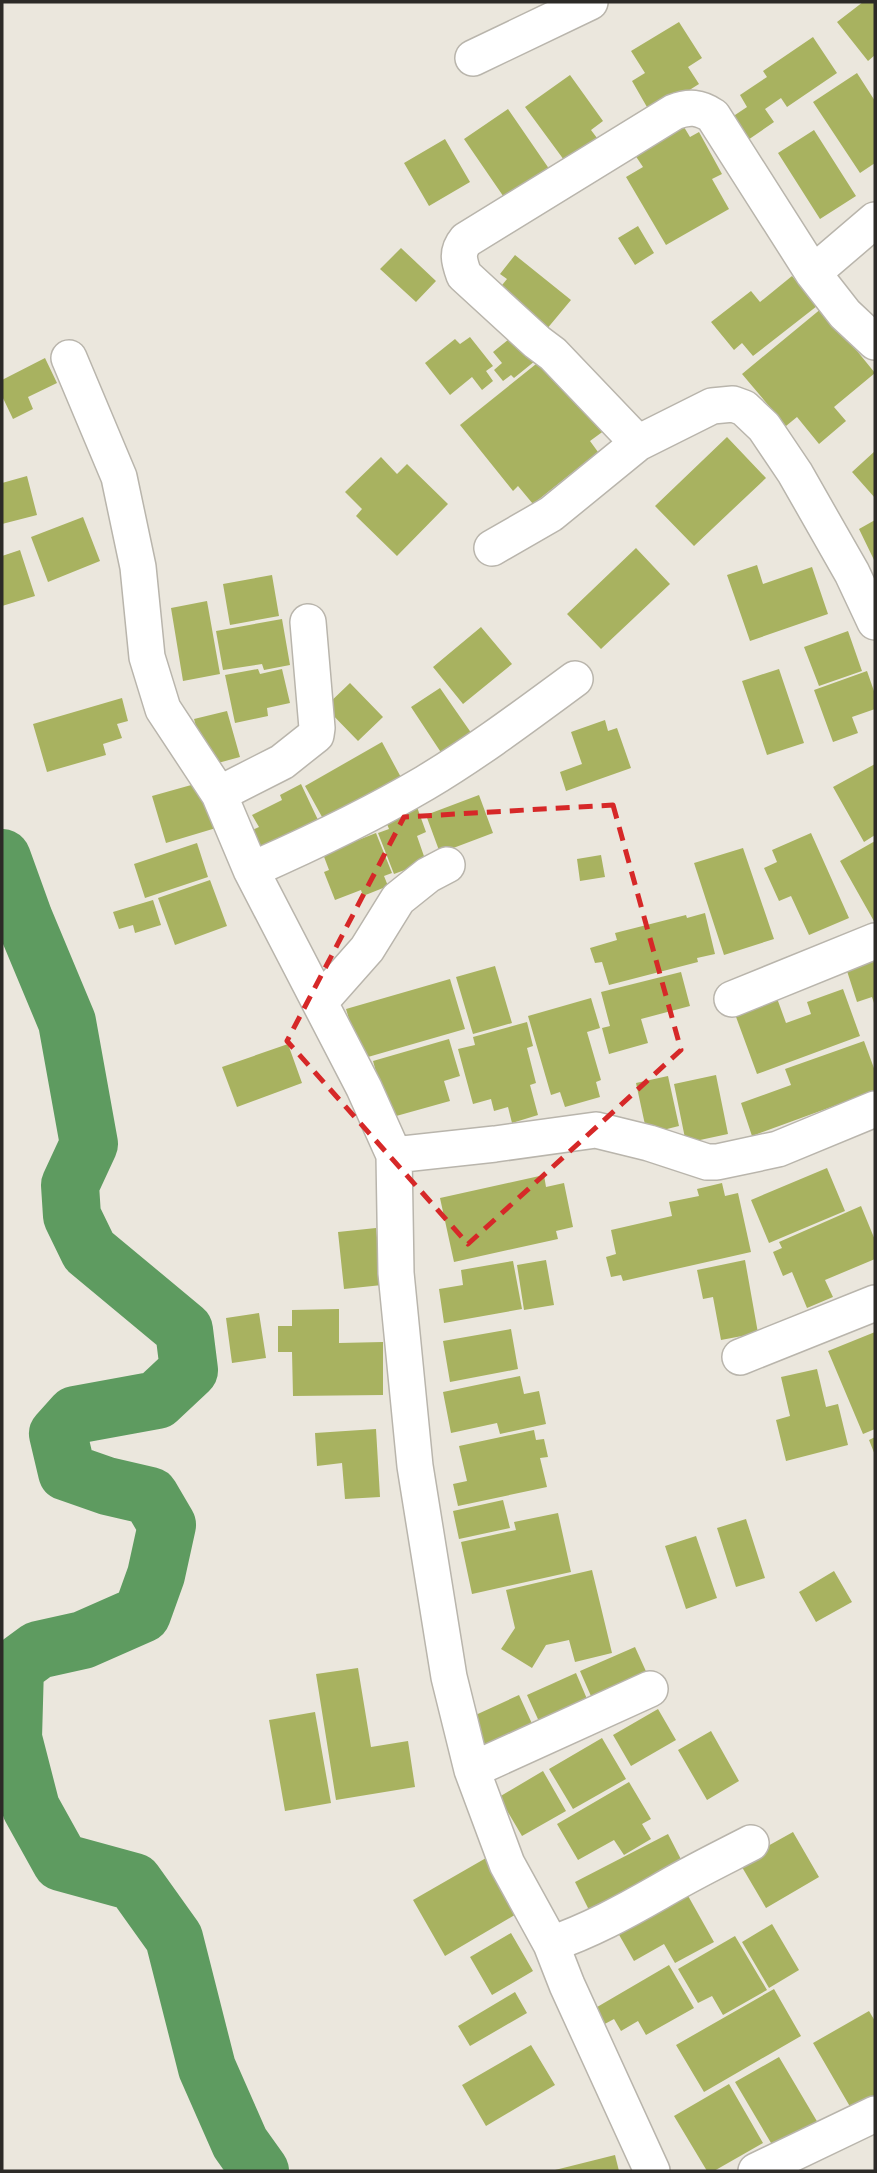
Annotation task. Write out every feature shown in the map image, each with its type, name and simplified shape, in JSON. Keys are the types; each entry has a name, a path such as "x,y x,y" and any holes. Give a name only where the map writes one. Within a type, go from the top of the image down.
{"street":[{"path":"473,58 590,2"},
{"path":"638,443 553,354 464,275 458,260 460,248 466,240 674,112 694,107 713,116 813,273 845,314 875,342"},
{"path":"813,273 875,220"},
{"path":"69,358 119,477 138,568 146,657 163,709 219,794 251,870 321,1001 394,1155 396,1273 415,1466 449,1676 472,1770 507,1864 551,1944 652,2171"},
{"path":"492,548 551,514 638,443 712,406 733,404 744,408 764,427 795,473 852,573 875,622"},
{"path":"219,794 282,762 316,735 308,622"},
{"path":"251,870 323,838 424,783 478,750 575,679"},
{"path":"321,1001 367,949 398,899 447,865"},
{"path":"732,999 875,941"},
{"path":"394,1155 596,1130 649,1143 707,1162 717,1162 778,1149 875,1109"},
{"path":"740,1357 875,1303"},
{"path":"472,1770 650,1689"},
{"path":"551,1944 582,1933 626,1911 751,1843"},
{"path":"756,2171 875,2114"}],"highlighted area":[{"path":"613,805 681,1050 468,1244 287,1041 404,817"}],"building":[{"path":"863,2 875,2 875,55 868,61 837,22"},
{"path":"679,22 702,58 688,67 699,84 651,114 632,81 645,73 631,51"},
{"path":"813,37 837,73 787,107 781,98 765,109 774,122 745,142 729,119 747,107 740,95 767,77 763,71"},
{"path":"857,73 875,101 875,163 860,173 813,102"},
{"path":"570,75 603,121 591,130 600,142 585,153 581,148 564,160 525,107"},
{"path":"508,109 554,176 510,206 464,139"},
{"path":"684,127 690,137 699,132 722,174 712,179 729,209 666,245 626,177 643,167 635,155"},
{"path":"814,130 856,196 820,219 778,153"},
{"path":"445,139 470,182 429,206 404,163"},
{"path":"638,226 654,253 635,265 618,238"},
{"path":"401,248 436,281 416,302 380,269"},
{"path":"515,255 571,300 541,336 498,290 507,279 500,274"},
{"path":"792,276 817,306 753,356 742,343 734,350 711,322 751,291 760,302"},
{"path":"822,308 875,373 834,407 846,421 819,444 797,417 786,426 742,374"},
{"path":"514,335 535,361 514,378 511,375 503,381 494,370 502,363 493,352"},
{"path":"470,337 493,366 486,371 493,381 482,390 472,377 450,395 425,363 455,339 460,344"},
{"path":"546,356 605,430 590,441 598,452 533,504 518,486 513,491 460,425"},
{"path":"45,358 57,383 28,397 33,409 13,419 2,396 2,380"},
{"path":"727,437 766,478 694,546 655,506"},
{"path":"875,451 875,498 852,472"},
{"path":"381,457 397,474 407,464 448,504 397,556 356,516 362,509 345,492"},
{"path":"27,476 37,515 2,524 2,483"},
{"path":"83,517 100,561 48,582 31,537"},
{"path":"875,520 875,562 859,529"},
{"path":"636,548 670,584 601,649 567,614"},
{"path":"20,550 35,596 2,606 2,556"},
{"path":"757,565 763,584 812,567 828,614 750,641 727,575"},
{"path":"272,575 279,616 230,625 223,584"},
{"path":"207,601 220,674 183,681 171,608"},
{"path":"282,619 290,665 264,670 262,664 223,670 216,631"},
{"path":"481,627 512,664 463,704 433,667"},
{"path":"848,631 862,671 819,686 804,647"},
{"path":"258,669 260,674 282,669 290,703 267,708 268,716 235,723 225,675"},
{"path":"779,669 804,743 767,755 742,681"},
{"path":"867,671 875,694 875,709 852,717 858,733 833,742 814,690"},
{"path":"350,683 383,717 358,741 325,707"},
{"path":"440,688 474,737 444,757 411,707"},
{"path":"122,698 128,721 117,724 122,738 103,744 106,755 47,772 33,724"},
{"path":"227,711 240,757 207,766 194,719"},
{"path":"605,720 608,731 617,728 631,768 566,791 560,772 582,764 571,732"},
{"path":"382,742 404,783 327,826 305,786"},
{"path":"875,764 875,835 864,842 833,787"},
{"path":"202,782 216,828 166,843 152,796"},
{"path":"301,784 319,822 260,853 250,831 259,827 252,815 282,800 280,795"},
{"path":"479,795 493,833 440,853 426,815"},
{"path":"417,807 426,832 417,836 426,862 394,874 378,833 389,829 385,819"},
{"path":"376,833 392,873 384,876 388,886 363,896 361,890 335,900 324,872 329,870 323,854"},
{"path":"811,833 849,918 809,935 791,896 779,901 764,868 777,862 772,850"},
{"path":"875,841 875,923 840,861"},
{"path":"197,843 208,877 145,898 134,864"},
{"path":"743,848 774,939 724,955 694,863"},
{"path":"601,855 605,877 580,881 577,859"},
{"path":"210,880 227,926 175,945 158,898"},
{"path":"153,900 161,925 135,933 133,925 119,929 113,912"},
{"path":"705,913 715,954 697,958 698,962 609,985 602,962 595,963 590,948 617,940 615,933 686,915 687,918"},
{"path":"875,955 875,1006 872,997 857,1002 847,971 861,966 859,961"},
{"path":"495,966 512,1023 473,1034 456,977"},
{"path":"681,972 690,1006 641,1019 648,1043 609,1054 602,1028 610,1026 601,992"},
{"path":"450,979 465,1029 361,1059 346,1009"},
{"path":"843,989 860,1036 757,1074 732,1006 774,990 786,1023 811,1014 807,1002"},
{"path":"591,998 600,1028 587,1032 601,1080 596,1082 600,1097 565,1107 560,1092 551,1095 528,1016"},
{"path":"527,1022 533,1046 527,1048 536,1083 530,1085 538,1115 512,1123 508,1107 494,1111 491,1099 473,1104 458,1049 475,1045 473,1037"},
{"path":"449,1039 460,1076 444,1081 450,1101 389,1118 373,1061"},
{"path":"864,1041 875,1071 875,1091 752,1136 741,1103 791,1085 785,1069"},
{"path":"288,1044 302,1083 237,1107 222,1067"},
{"path":"716,1075 728,1134 686,1143 674,1084"},
{"path":"668,1076 679,1126 647,1134 636,1083"},
{"path":"827,1168 845,1211 769,1243 751,1200"},
{"path":"544,1175 546,1187 564,1183 573,1227 556,1231 558,1239 454,1262 440,1198"},
{"path":"722,1183 725,1196 738,1193 751,1252 623,1281 621,1275 611,1277 606,1257 616,1254 611,1230 672,1216 669,1202 699,1196 697,1189"},
{"path":"861,1206 875,1240 875,1259 825,1280 833,1297 807,1308 792,1272 783,1276 773,1252 782,1248 779,1242"},
{"path":"376,1228 382,1285 344,1289 338,1232"},
{"path":"546,1260 554,1305 524,1310 517,1265"},
{"path":"745,1260 758,1333 721,1340 713,1297 703,1299 697,1270"},
{"path":"513,1261 522,1309 444,1323 439,1289 463,1285 461,1270"},
{"path":"339,1309 339,1343 383,1342 383,1395 293,1396 292,1352 278,1352 278,1326 292,1326 292,1310"},
{"path":"259,1313 266,1358 232,1363 226,1318"},
{"path":"511,1329 518,1369 450,1382 443,1341"},
{"path":"875,1332 875,1429 863,1434 828,1351"},
{"path":"817,1369 826,1407 838,1404 848,1445 786,1461 776,1420 790,1416 781,1377"},
{"path":"520,1376 524,1394 539,1391 546,1424 500,1434 497,1423 451,1433 443,1392"},
{"path":"376,1429 380,1497 345,1499 342,1463 317,1466 315,1433"},
{"path":"534,1430 536,1440 544,1439 548,1457 540,1458 547,1487 458,1506 453,1484 467,1481 459,1446"},
{"path":"875,1437 875,1455 869,1440"},
{"path":"503,1500 510,1528 459,1539 453,1511"},
{"path":"558,1513 571,1572 472,1594 461,1542 516,1530 514,1522"},
{"path":"746,1519 765,1578 736,1587 717,1528"},
{"path":"696,1536 717,1598 686,1609 665,1546"},
{"path":"592,1570 612,1653 575,1662 569,1640 546,1645 532,1668 501,1649 515,1628 506,1590"},
{"path":"834,1571 852,1602 816,1622 799,1592"},
{"path":"635,1647 649,1678 594,1703 580,1671"},
{"path":"358,1668 371,1747 408,1741 415,1787 336,1800 316,1674"},
{"path":"576,1673 590,1706 542,1728 527,1695"},
{"path":"519,1695 534,1728 484,1751 469,1718"},
{"path":"658,1709 676,1740 631,1766 613,1735"},
{"path":"315,1712 331,1803 285,1811 269,1720"},
{"path":"711,1731 739,1781 707,1800 678,1750"},
{"path":"602,1738 626,1779 573,1809 549,1769"},
{"path":"543,1771 566,1811 522,1836 499,1797"},
{"path":"629,1782 651,1819 642,1824 651,1839 624,1855 614,1840 578,1860 557,1824"},
{"path":"793,1832 819,1877 766,1908 739,1862"},
{"path":"668,1834 686,1869 592,1916 575,1882"},
{"path":"486,1858 518,1913 445,1956 413,1900"},
{"path":"687,1894 714,1942 675,1963 664,1944 634,1961 618,1933"},
{"path":"772,1924 799,1970 769,1988 742,1942"},
{"path":"511,1933 533,1971 492,1995 470,1957"},
{"path":"735,1936 767,1990 723,2015 712,1996 698,2003 678,1969"},
{"path":"669,1965 694,2008 646,2035 638,2021 621,2031 614,2019 601,2026 592,2010"},
{"path":"774,1989 801,2036 704,2092 676,2045"},
{"path":"515,1992 527,2013 470,2046 458,2026"},
{"path":"869,2011 875,2021 875,2096 852,2110 813,2043"},
{"path":"531,2045 555,2085 486,2126 462,2085"},
{"path":"779,2057 818,2123 774,2148 735,2082"},
{"path":"729,2084 763,2143 714,2171 707,2171 674,2116"},
{"path":"615,2155 619,2171 555,2171 555,2170"}],"waterway":[{"path":"2,858 67,1022 89,1144 70,1185 72,1216 89,1251 184,1330 189,1370 157,1400 75,1415 58,1434 67,1472 107,1486 150,1496 167,1525 156,1575 142,1614 83,1640 38,1650 15,1667 13,1738 31,1808 61,1862 134,1882 174,1938 207,2068 240,2143 260,2171"}]}
